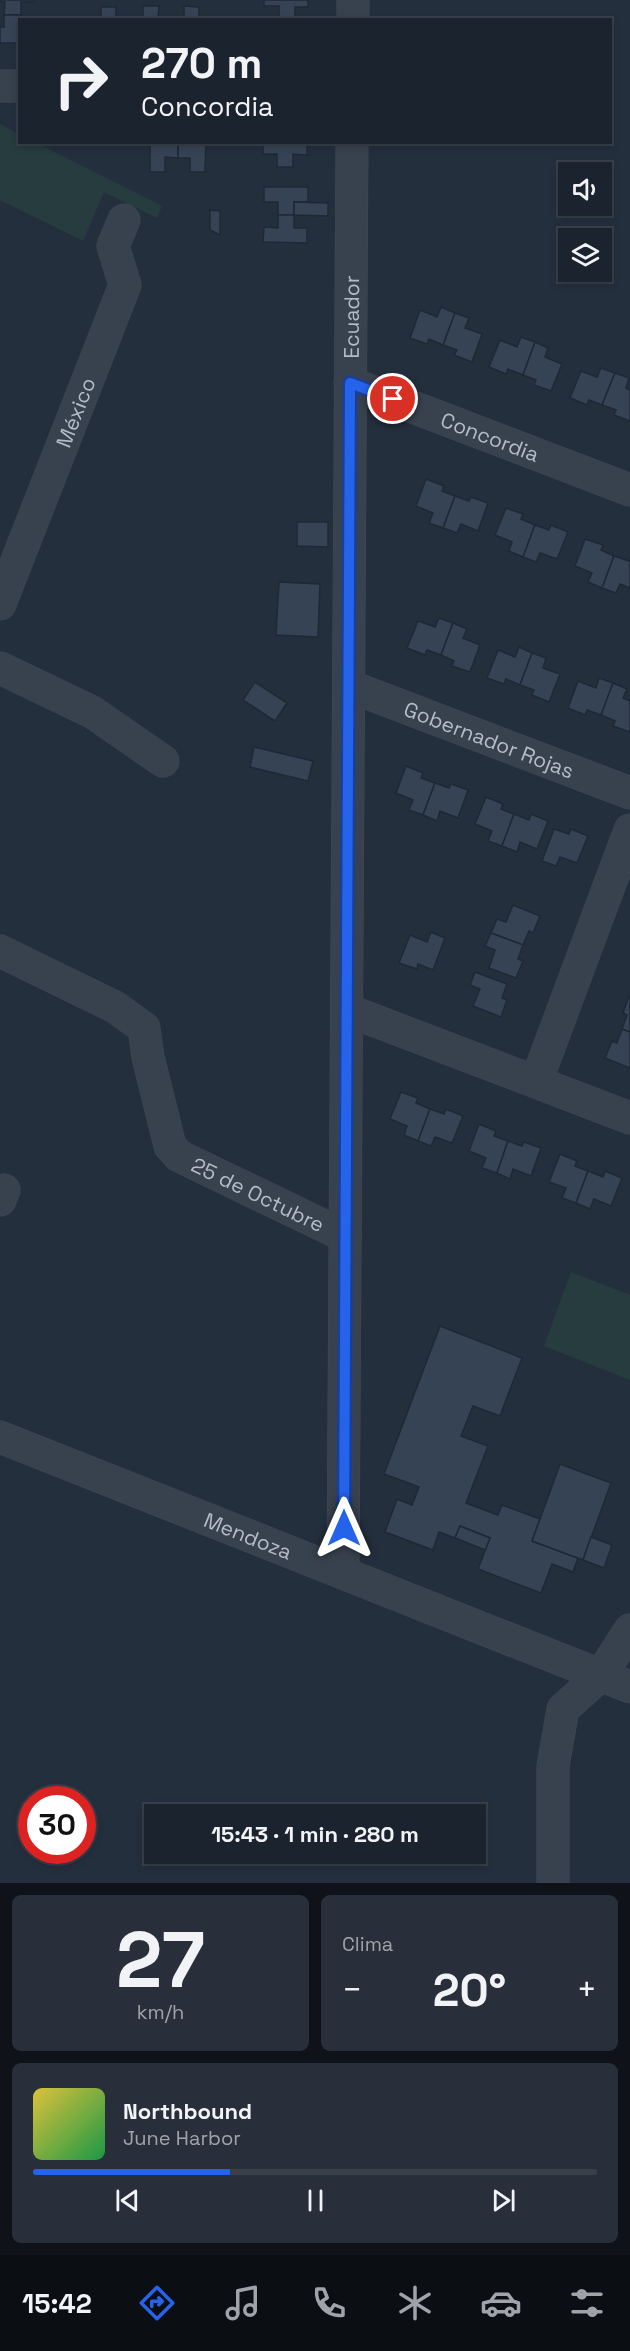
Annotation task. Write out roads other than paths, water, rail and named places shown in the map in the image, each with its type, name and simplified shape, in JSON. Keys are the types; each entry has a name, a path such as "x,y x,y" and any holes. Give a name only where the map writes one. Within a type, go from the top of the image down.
{"street":[{"path":"353,0 353,18"},
{"path":"0,86 18,86"},
{"name":"Ecuador","path":"343,1573 352,144"},
{"name":"México","path":"0,604 124,285 113,246 124,220"},
{"name":"Concordia","path":"350,383 630,490"},
{"path":"0,668 92,712 164,761"},
{"name":"Gobernador Rojas","path":"349,686 630,793"},
{"path":"536,1082 630,830"},
{"name":"25 de Octubre","path":"0,951 115,1007 144,1028 148,1057 170,1146 179,1156 345,1236"},
{"path":"347,1010 630,1118"},
{"name":"Mendoza","path":"0,1437 630,1687"},
{"path":"553,1883 553,1766 563,1709 601,1675 630,1630"}]}
